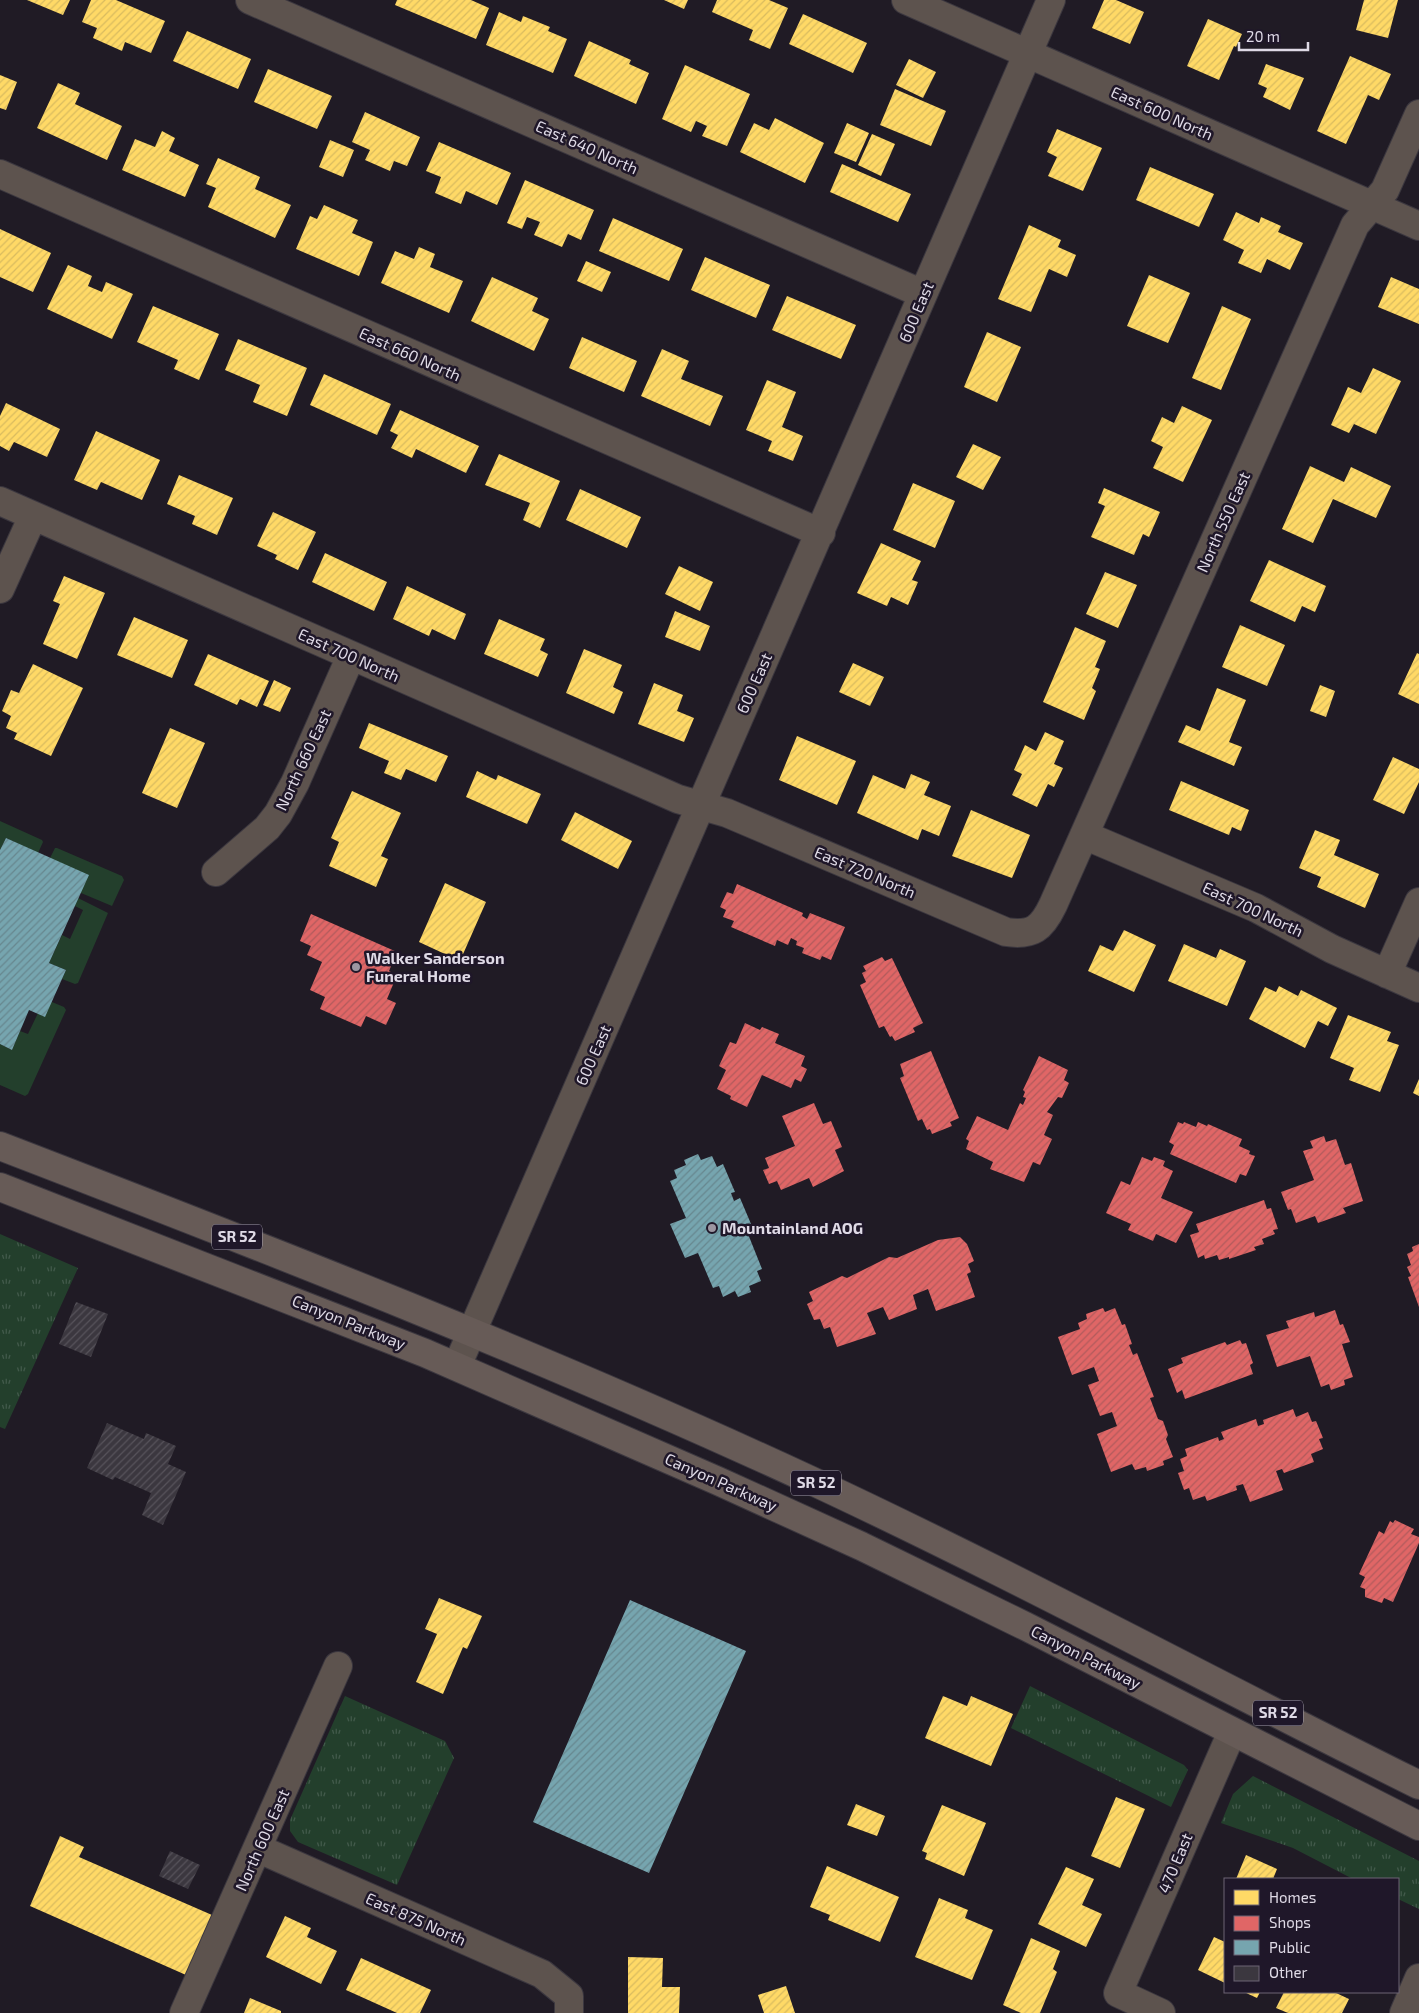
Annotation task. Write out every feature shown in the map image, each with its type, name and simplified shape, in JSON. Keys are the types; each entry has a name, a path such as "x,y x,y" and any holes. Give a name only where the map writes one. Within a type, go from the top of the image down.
{"highway":[{"name":"SR 52","path":"0,1146 472,1331 807,1479 941,1542 1419,1785"},
{"name":"Canyon Parkway","path":"0,1187 295,1300 457,1366 861,1546 1025,1626 1419,1826"}],"street":[{"name":"East 640 North","path":"250,0 923,294"},
{"name":"East 600 North","path":"906,0 1419,226"},
{"name":"600 East","path":"457,1366 1051,0"},
{"name":"North 550 East","path":"1031,932 1047,918 1355,225 1385,190 1419,114"},
{"name":"East 660 North","path":"0,174 820,533"},
{"name":"East 700 North","path":"0,501 678,799 700,806"},
{"path":"0,589 33,516"},
{"name":"North 660 East","path":"216,872 267,828 278,814 294,783 351,656"},
{"name":"East 720 North","path":"700,806 727,813 1006,932 1020,934 1031,932"},
{"name":"East 700 North","path":"1084,835 1256,908 1332,949 1419,988"},
{"path":"1387,974 1419,902"},
{"name":"North 600 East","path":"184,2013 338,1666"},
{"name":"470 East","path":"1161,2013 1118,1993 1232,1732"},
{"name":"East 875 North","path":"258,1849 542,1974 569,2004"},
{"path":"1404,2013 1419,1978"}],"green space":[{"path":"0,821 42,840 43,842 38,853 6,838 0,850"},
{"path":"55,848 122,876 124,880 112,906 81,893 50,858"},
{"path":"78,898 108,913 78,983 75,984 62,979 66,970 49,963 62,935 70,939 83,910 75,906"},
{"path":"52,1002 64,1007 66,1010 28,1094 25,1096 0,1085 0,1044 12,1050 20,1031 28,1034 38,1013"},
{"path":"0,1234 78,1268 5,1429 0,1427"},
{"path":"1030,1686 1184,1765 1188,1770 1171,1807 1011,1728"},
{"path":"345,1696 445,1741 454,1758 397,1885 298,1842 290,1831 290,1820"},
{"path":"1253,1776 1419,1861 1419,1909 1399,1899 1399,1878 1351,1878 1293,1848 1221,1823 1233,1794"}],"building: Homes":[{"path":"27,0 70,0 63,15"},
{"path":"91,0 116,0 165,21 151,53 125,42 122,51 93,38 97,28 82,22"},
{"path":"397,0 471,0 489,8 476,39 395,5"},
{"path":"664,0 688,0 684,9"},
{"path":"717,0 769,0 788,8 770,49 749,40 753,30 712,12"},
{"path":"1104,0 1116,0 1144,12 1130,44 1092,28"},
{"path":"1364,0 1398,0 1388,38 1356,30"},
{"path":"499,12 521,22 523,16 550,27 548,31 567,39 553,73 486,45"},
{"path":"803,14 867,43 853,73 789,44"},
{"path":"1208,19 1242,34 1236,47 1234,46 1219,80 1187,66"},
{"path":"187,31 251,59 238,89 173,61"},
{"path":"589,41 631,60 629,64 649,73 636,104 574,76"},
{"path":"1350,56 1391,74 1379,100 1368,95 1346,144 1317,131"},
{"path":"909,59 936,72 923,98 896,85"},
{"path":"1266,64 1304,78 1290,110 1263,97 1267,88 1258,84"},
{"path":"685,65 750,94 727,146 702,136 707,126 696,121 691,132 662,119"},
{"path":"268,69 332,96 317,129 254,102"},
{"path":"0,75 17,82 6,110 0,108"},
{"path":"58,83 80,93 75,104 122,126 107,160 37,128"},
{"path":"895,89 946,111 931,146 880,125"},
{"path":"365,112 420,137 407,166 394,161 390,171 365,160 370,150 352,142"},
{"path":"775,118 824,143 805,183 740,152 754,123 769,130"},
{"path":"847,123 869,133 856,162 834,153"},
{"path":"1057,129 1102,148 1083,191 1048,176 1057,157 1047,152"},
{"path":"162,131 175,138 169,151 199,165 185,197 122,170 135,139 155,147"},
{"path":"872,134 895,144 881,176 858,165"},
{"path":"330,140 354,150 343,177 319,167"},
{"path":"439,142 511,173 497,205 466,191 461,204 435,193 441,177 426,171"},
{"path":"218,158 260,177 255,189 291,205 275,238 208,207 216,188 206,184"},
{"path":"842,164 911,194 898,222 830,192"},
{"path":"1150,167 1214,194 1199,227 1136,200"},
{"path":"525,180 594,210 581,240 568,234 562,247 534,235 540,222 527,217 522,229 507,223"},
{"path":"324,205 358,220 352,233 373,242 359,276 296,249 310,216 317,219"},
{"path":"1236,212 1259,223 1261,217 1281,226 1278,232 1303,243 1290,270 1267,259 1261,273 1238,263 1244,250 1223,240"},
{"path":"613,218 683,249 669,281 599,251"},
{"path":"1029,225 1061,240 1058,247 1076,255 1067,277 1049,269 1031,312 998,299"},
{"path":"0,229 51,253 33,292 0,277"},
{"path":"419,247 435,254 430,267 463,281 449,313 381,283 395,251 414,259"},
{"path":"705,257 770,285 756,318 691,290"},
{"path":"586,261 611,272 602,292 577,281"},
{"path":"68,265 92,276 88,286 102,292 106,282 133,294 112,339 47,309"},
{"path":"1149,275 1190,293 1168,343 1127,326"},
{"path":"492,277 538,298 532,311 549,319 534,351 471,321"},
{"path":"1391,277 1419,289 1419,324 1378,307"},
{"path":"787,296 856,325 841,359 772,330"},
{"path":"153,306 219,334 199,380 174,369 178,360 137,342"},
{"path":"1222,306 1251,319 1221,390 1192,378"},
{"path":"987,332 1021,347 997,402 964,387"},
{"path":"582,337 637,361 624,392 569,368"},
{"path":"238,339 307,368 287,416 253,402 260,385 225,370"},
{"path":"662,349 689,361 681,379 723,396 710,426 641,396"},
{"path":"1373,368 1401,381 1376,434 1354,424 1349,433 1331,425 1348,387 1361,393"},
{"path":"324,374 391,404 377,435 310,405"},
{"path":"767,380 796,392 782,427 803,436 793,461 768,451 772,441 746,430"},
{"path":"6,403 60,429 47,457 14,442 9,451 0,446 0,416"},
{"path":"1182,406 1212,420 1183,482 1153,468 1163,447 1151,441 1162,417 1174,423"},
{"path":"400,410 479,446 466,473 416,449 412,458 391,448 398,435 390,431"},
{"path":"96,431 160,460 142,500 101,482 97,490 74,480"},
{"path":"973,444 1001,457 983,490 956,477"},
{"path":"499,454 560,481 540,528 523,520 530,503 485,485"},
{"path":"1310,466 1344,482 1351,467 1391,486 1376,518 1333,499 1313,543 1282,529"},
{"path":"179,475 233,498 217,535 192,524 195,516 167,504"},
{"path":"913,483 955,501 935,548 893,530"},
{"path":"1104,488 1160,512 1149,537 1143,534 1134,555 1091,537 1105,506 1098,503"},
{"path":"580,489 641,517 627,548 566,520"},
{"path":"273,512 316,532 298,570 275,559 277,555 257,546"},
{"path":"881,543 921,561 912,580 918,582 908,605 891,597 887,606 857,593"},
{"path":"325,553 387,582 374,611 312,582"},
{"path":"1269,560 1326,586 1315,612 1302,606 1295,622 1250,601"},
{"path":"679,566 713,582 700,611 665,594"},
{"path":"1105,572 1137,585 1118,628 1086,614"},
{"path":"64,576 105,593 77,659 43,644 60,604 53,601"},
{"path":"407,586 466,614 455,640 432,629 429,636 393,619"},
{"path":"675,611 710,626 700,651 665,637"},
{"path":"134,617 188,640 172,678 117,655"},
{"path":"499,619 545,639 540,650 548,654 538,677 484,654"},
{"path":"1240,625 1285,645 1267,686 1222,667"},
{"path":"1075,627 1106,641 1095,667 1100,669 1092,688 1096,691 1084,720 1043,702"},
{"path":"584,649 622,665 613,687 623,692 614,714 566,693"},
{"path":"1417,653 1419,654 1419,704 1398,694"},
{"path":"208,654 269,681 257,707 240,699 237,705 194,685"},
{"path":"853,663 884,677 870,706 839,692"},
{"path":"33,664 83,688 51,756 14,739 17,733 6,728 11,716 2,711 11,690 19,693"},
{"path":"274,680 291,688 280,712 263,705"},
{"path":"654,683 683,695 677,711 694,718 684,742 638,724"},
{"path":"1320,685 1335,691 1326,717 1310,711"},
{"path":"1217,688 1246,700 1229,742 1242,747 1234,766 1178,742 1186,725 1200,731"},
{"path":"369,723 448,756 436,782 406,769 401,780 384,773 389,761 359,748"},
{"path":"170,728 205,743 177,808 142,793"},
{"path":"1045,732 1064,741 1054,764 1063,768 1054,787 1048,784 1037,807 1012,795 1022,774 1014,770 1025,745 1036,751"},
{"path":"797,736 856,761 837,805 779,780"},
{"path":"1393,757 1419,769 1419,782 1404,814 1373,800"},
{"path":"477,771 496,780 498,775 541,794 527,824 466,797"},
{"path":"911,774 930,782 924,795 951,806 939,836 922,829 918,840 857,813 873,775 905,789"},
{"path":"1181,781 1249,810 1241,831 1232,827 1229,835 1169,810"},
{"path":"352,791 401,813 381,856 388,859 376,887 329,866 339,842 331,838"},
{"path":"971,810 1030,835 1012,878 952,856"},
{"path":"575,812 632,841 618,869 561,840"},
{"path":"1315,830 1340,840 1334,855 1379,874 1365,908 1317,887 1321,877 1299,868"},
{"path":"445,883 486,902 460,961 419,942"},
{"path":"1124,930 1156,945 1134,992 1088,971 1100,945 1113,951"},
{"path":"1184,944 1216,958 1220,949 1246,961 1227,1006 1168,981"},
{"path":"1279,986 1298,996 1301,990 1337,1008 1328,1026 1318,1021 1305,1048 1249,1019 1265,987 1276,992"},
{"path":"1348,1015 1391,1032 1387,1041 1399,1045 1380,1092 1349,1080 1354,1068 1330,1058"},
{"path":"1419,1079 1419,1096 1413,1093"},
{"path":"439,1598 482,1616 467,1649 463,1647 443,1694 416,1682 437,1634 425,1629"},
{"path":"943,1696 967,1706 971,1696 1013,1714 991,1766 925,1738"},
{"path":"1116,1797 1145,1809 1120,1868 1091,1856"},
{"path":"856,1804 885,1816 877,1836 847,1825"},
{"path":"942,1805 986,1823 964,1876 925,1859 927,1853 922,1851"},
{"path":"60,1836 84,1847 79,1857 212,1915 186,1975 30,1906"},
{"path":"1246,1855 1277,1869 1273,1878 1236,1878"},
{"path":"827,1866 899,1897 880,1942 828,1920 830,1915 810,1907"},
{"path":"1066,1867 1094,1879 1082,1905 1102,1914 1086,1947 1038,1924"},
{"path":"939,1898 968,1910 965,1918 993,1930 972,1980 915,1957"},
{"path":"285,1916 311,1928 307,1937 337,1951 321,1984 266,1957"},
{"path":"1214,1937 1224,1942 1224,1983 1198,1970"},
{"path":"1031,1938 1060,1951 1053,1969 1057,1972 1040,2013 1021,2013 1003,2005"},
{"path":"628,1957 663,1958 662,1987 680,1987 679,2013 628,2013"},
{"path":"361,1958 431,1990 420,2013 397,2013 346,1990"},
{"path":"786,1986 795,2013 764,2013 758,1995"},
{"path":"1246,1993 1260,1993 1257,1998"},
{"path":"1284,1993 1336,1993 1349,1999 1342,2013 1288,2013 1276,2008"},
{"path":"250,1998 281,2011 281,2013 244,2013"}],"building: Shops":[{"path":"737,884 803,913 802,916 807,919 810,913 845,927 831,960 822,956 820,960 802,953 804,948 796,945 797,941 791,938 788,945 777,940 775,946 731,927 734,921 723,917 726,910 720,907 727,892 733,894"},
{"name":"Walker Sanderson Funeral Home","path":"311,914 397,952 389,971 397,975 387,999 396,1003 386,1025 366,1016 361,1027 320,1009 325,997 310,990 322,962 307,955 311,946 300,941"},
{"path":"882,957 885,961 892,958 923,1023 913,1028 915,1032 895,1041 892,1036 890,1037 884,1026 879,1028 860,985 866,982 862,973 866,971 863,966"},
{"path":"745,1023 760,1030 762,1027 779,1034 775,1043 805,1056 801,1066 807,1069 801,1082 795,1079 791,1088 762,1075 747,1107 730,1099 731,1096 717,1089 726,1070 719,1066 730,1042 736,1044"},
{"path":"931,1051 959,1118 950,1122 952,1126 932,1134 930,1129 927,1130 922,1119 918,1121 900,1078 904,1076 900,1064"},
{"path":"1039,1056 1068,1070 1064,1080 1069,1083 1062,1098 1058,1097 1047,1112 1053,1115 1044,1135 1052,1139 1040,1165 1033,1162 1024,1182 990,1169 993,1162 966,1149 969,1141 966,1139 977,1116 1008,1130 1020,1103 1023,1105 1026,1098 1023,1097 1025,1092 1023,1090"},
{"path":"814,1103 823,1124 831,1121 842,1147 835,1150 844,1171 813,1187 809,1178 781,1190 777,1181 769,1184 763,1170 769,1168 765,1158 795,1146 782,1116"},
{"path":"1178,1122 1183,1124 1184,1122 1196,1127 1198,1122 1207,1126 1208,1124 1242,1139 1239,1146 1250,1151 1249,1154 1255,1156 1246,1176 1240,1174 1236,1183 1170,1154 1174,1145 1169,1142"},
{"path":"1324,1136 1326,1142 1336,1139 1345,1165 1351,1163 1363,1201 1343,1208 1346,1213 1318,1223 1315,1216 1296,1223 1291,1209 1288,1210 1281,1192 1314,1180 1303,1151 1313,1148 1310,1141"},
{"path":"1142,1157 1152,1161 1154,1157 1165,1161 1163,1166 1173,1171 1161,1198 1193,1212 1176,1243 1156,1234 1153,1241 1128,1230 1131,1224 1106,1213 1121,1181 1130,1185"},
{"path":"1264,1200 1267,1209 1271,1208 1278,1229 1273,1230 1275,1234 1262,1239 1264,1244 1254,1247 1256,1250 1229,1259 1229,1257 1219,1260 1217,1255 1205,1259 1204,1255 1198,1258 1190,1235 1199,1232 1196,1224"},
{"path":"960,1237 967,1244 974,1261 968,1264 971,1272 967,1274 975,1297 936,1311 928,1289 913,1295 917,1309 889,1320 883,1307 867,1313 876,1334 837,1347 830,1327 824,1329 820,1319 814,1320 807,1304 813,1301 809,1292 842,1276 847,1278 889,1257 897,1258 938,1240"},
{"path":"1419,1244 1419,1307 1408,1277 1411,1276 1407,1267 1411,1265 1407,1254 1413,1251 1412,1247"},
{"path":"1103,1308 1105,1312 1115,1308 1122,1325 1125,1324 1132,1344 1129,1345 1133,1355 1137,1353 1154,1397 1150,1398 1158,1419 1163,1421 1168,1435 1166,1439 1173,1457 1163,1461 1164,1465 1147,1471 1146,1467 1135,1470 1132,1464 1111,1472 1097,1434 1117,1426 1112,1412 1100,1416 1088,1385 1099,1381 1094,1367 1072,1375 1058,1337 1080,1329 1078,1323 1087,1319 1086,1314"},
{"path":"1335,1310 1340,1325 1343,1324 1350,1342 1342,1344 1353,1377 1344,1380 1345,1385 1331,1390 1329,1384 1321,1387 1310,1356 1277,1367 1266,1335 1289,1328 1286,1321 1314,1312 1315,1317"},
{"path":"1240,1340 1242,1344 1246,1343 1253,1363 1250,1365 1253,1374 1185,1399 1182,1390 1177,1393 1168,1369 1183,1363 1181,1358 1225,1342 1227,1345"},
{"path":"1293,1409 1296,1417 1308,1412 1312,1422 1316,1421 1323,1438 1319,1439 1323,1449 1311,1454 1314,1462 1284,1473 1282,1469 1276,1471 1283,1490 1250,1502 1243,1484 1236,1486 1237,1490 1207,1501 1205,1496 1193,1500 1189,1488 1184,1490 1178,1473 1184,1471 1180,1459 1187,1456 1185,1449 1218,1437 1219,1441 1224,1439 1221,1432 1256,1419 1258,1426 1264,1424 1263,1420"},
{"path":"1395,1520 1414,1529 1411,1534 1419,1537 1419,1543 1393,1602 1384,1598 1382,1603 1365,1597 1365,1589 1360,1587 1365,1577 1359,1574 1379,1531 1384,1534 1390,1521 1393,1523"}],"building: Public":[{"path":"6,838 89,875 49,963 66,970 45,1017 29,1010 12,1050 0,1044 0,850"},
{"name":"Mountainland AOG","path":"698,1154 701,1160 712,1156 717,1167 723,1164 735,1192 731,1193 734,1201 740,1198 754,1231 748,1234 762,1269 757,1271 761,1281 749,1286 751,1292 738,1297 735,1291 723,1297 719,1286 713,1288 698,1253 685,1258 670,1224 686,1218 670,1181 677,1178 674,1170 686,1165 684,1160"},
{"path":"630,1600 746,1651 649,1873 533,1822"}],"building: Other":[{"path":"76,1302 108,1314 91,1357 59,1344"},
{"path":"107,1423 144,1439 146,1433 176,1446 168,1464 186,1472 163,1525 142,1515 151,1493 115,1477 113,1480 87,1468"},
{"path":"170,1851 200,1865 188,1889 159,1876"}],"place":[{"name":"Walker Sanderson Funeral Home","path":"356,967"},
{"name":"Mountainland AOG","path":"712,1228"}]}
